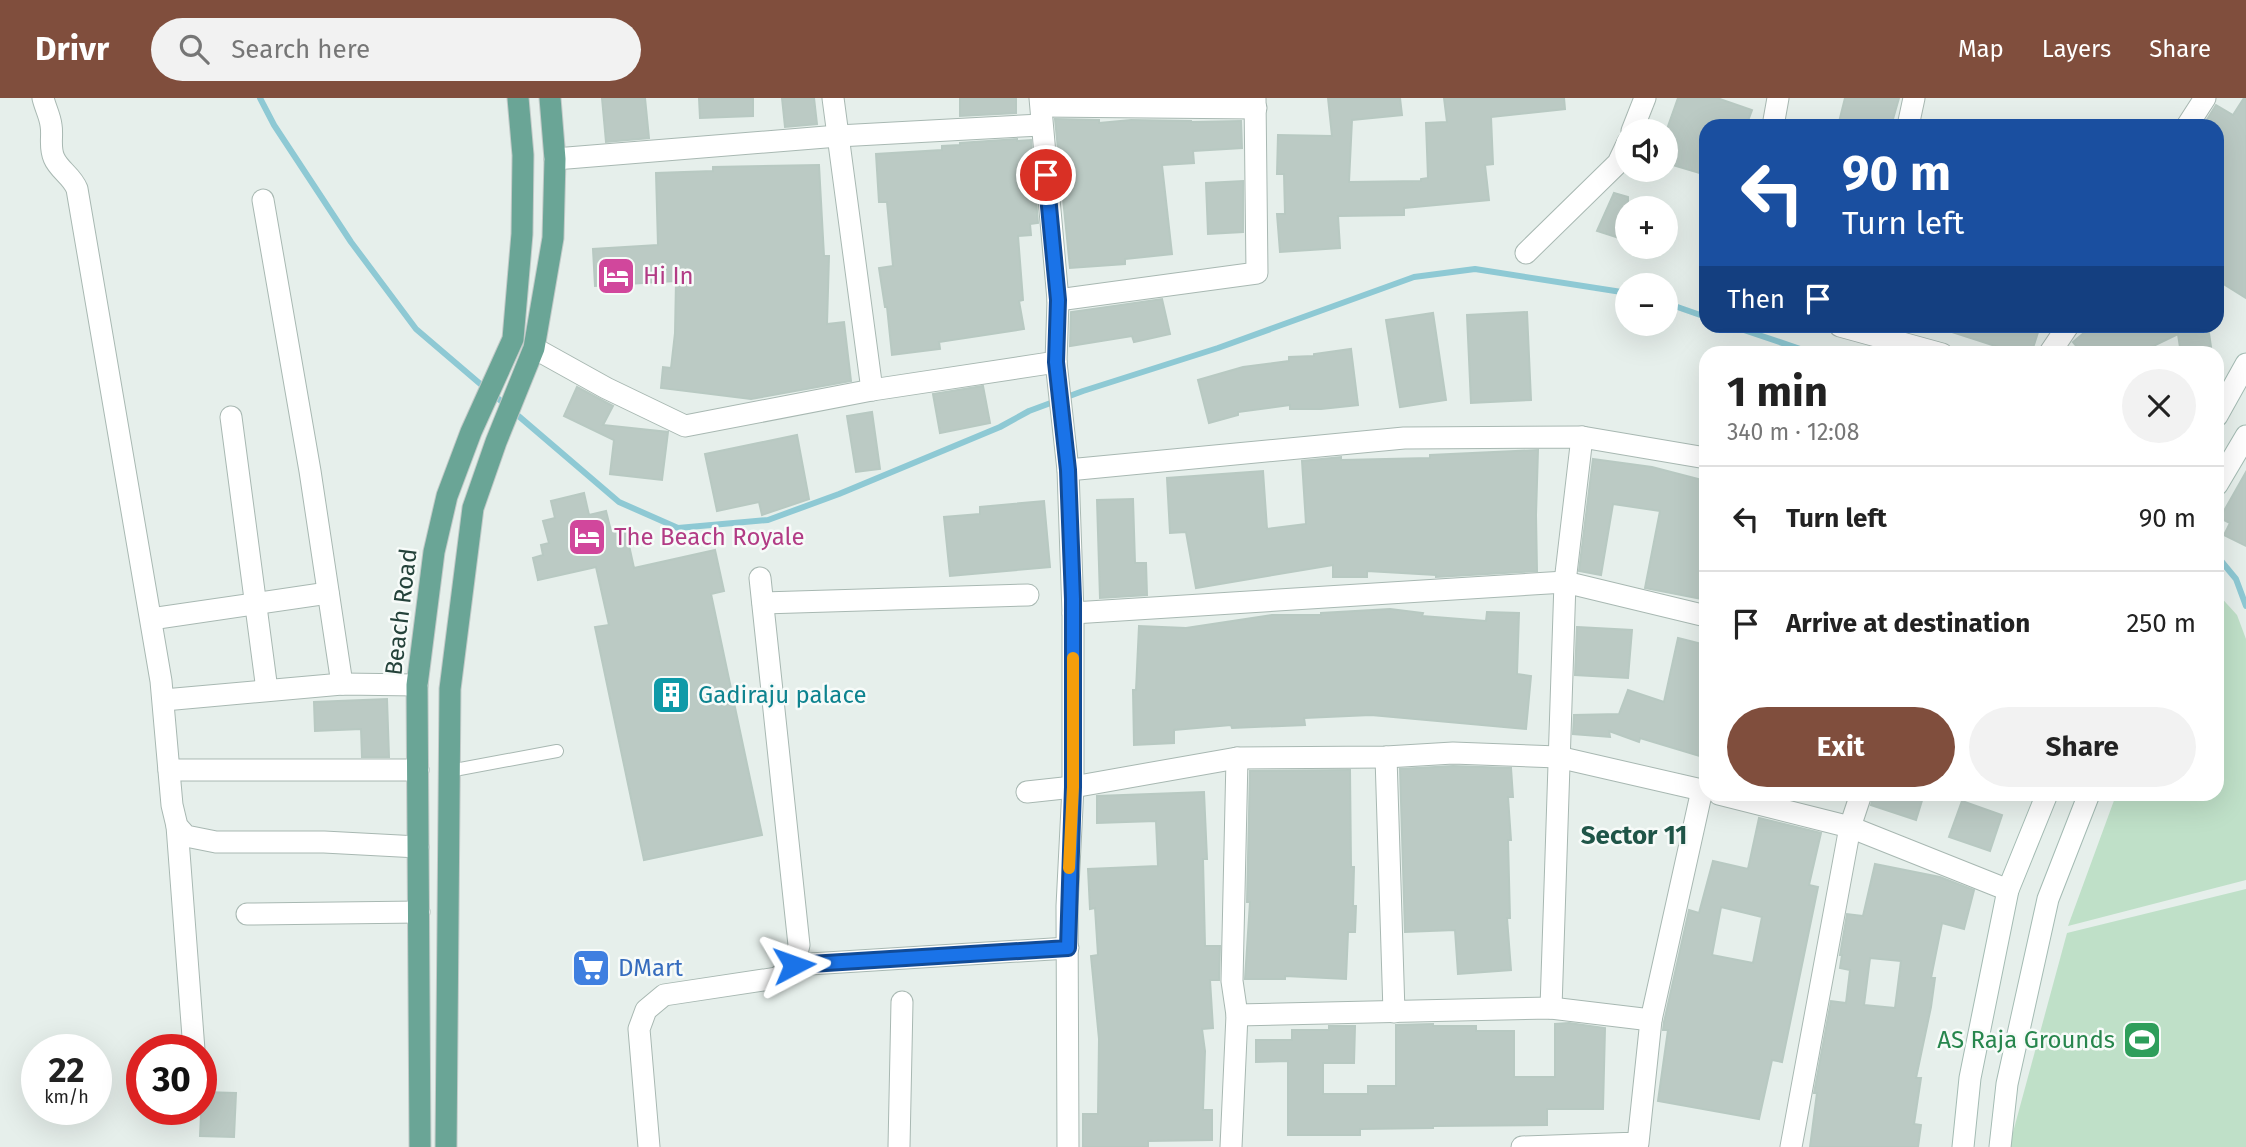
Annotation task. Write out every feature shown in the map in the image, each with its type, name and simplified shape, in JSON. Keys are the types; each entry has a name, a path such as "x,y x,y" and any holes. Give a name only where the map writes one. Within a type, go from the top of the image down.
{"main road":[{"name":"Beach Road","path":"420,1147 417,685 434,552 447,496 471,432 513,339 522,234 523,155 518,98"},
{"path":"446,1147 450,689 473,508 534,348 553,238 555,159 550,98"},
{"path":"434,552 466,558"}],"street":[{"path":"43,98 52,127 53,157 77,189 164,700 172,805 177,826 193,1034"},
{"path":"833,98 872,390"},
{"path":"1637,119 1645,98"},
{"path":"1774,119 1778,98"},
{"path":"1910,119 1914,98"},
{"path":"2192,119 2205,98"},
{"path":"555,159 838,136 1041,110 1255,103 1257,273 1058,300"},
{"path":"1041,110 1058,300 1056,362 1068,470 1073,613 1068,1147"},
{"path":"1526,253 1615,166"},
{"path":"263,200 310,471 342,684"},
{"path":"1866,333 1913,346"},
{"path":"534,348 606,388 685,426 872,390 1056,362"},
{"path":"2224,403 2246,364"},
{"path":"231,416 267,690"},
{"path":"2224,471 2246,436"},
{"path":"1068,470 1404,438 1582,437 1699,457"},
{"path":"1551,1007 1565,582 1582,437"},
{"path":"761,578 799,945 794,965"},
{"path":"1073,613 1565,582 1699,614"},
{"path":"151,619 328,593"},
{"path":"763,603 1028,595"},
{"path":"164,700 342,684 417,685"},
{"path":"1027,792 1073,787 1237,758 1386,757 1453,753 1558,757 1699,790"},
{"path":"1386,757 1394,1012"},
{"path":"1231,1147 1237,1016 1232,981 1237,758"},
{"path":"169,771 418,770"},
{"path":"1522,1147 1644,1145 1650,1020 1707,801"},
{"path":"1745,801 1850,827 2008,890"},
{"path":"1791,1147 1850,827 1859,801"},
{"path":"1963,1147 1970,1078 2008,890 2044,801"},
{"path":"2000,1147 2007,1084 2048,899 2086,801"},
{"path":"177,826 186,836 216,842 324,842 418,846"},
{"path":"247,914 419,912"},
{"path":"649,1147 639,1029 646,1010 664,995 777,978 794,965 1068,948"},
{"path":"899,1147 902,1002"},
{"path":"1237,1016 1551,1007 1650,1020"}],"lane":[{"path":"449,771 557,751"}],"green space":[{"path":"2224,601 2237,615 2246,639 2246,880 2068,926 2114,801 2224,801"},
{"name":"AS Raja Grounds","path":"2246,889 2246,1147 2009,1147 2067,933"}],"building":[{"path":"602,98 645,98 649,138 606,142"},
{"path":"699,98 753,98 753,116 700,118"},
{"path":"782,98 814,98 817,124 785,127"},
{"path":"960,98 1016,98 1016,113 960,116"},
{"path":"1328,98 1400,98 1402,115 1352,120 1349,182 1421,181 1428,178 1426,123 1447,122 1444,98 1564,98 1565,109 1491,117 1493,164 1485,165 1489,200 1404,208 1404,215 1338,216 1340,248 1280,252 1277,214 1285,214 1284,174 1277,174 1278,135 1332,136"},
{"path":"1678,98 1717,98 1752,110 1749,119 1699,119 1699,173 1678,167 1678,119 1671,119"},
{"path":"1845,98 1899,98 1893,119 1840,119"},
{"path":"2246,98 2246,298 2224,284 2224,119 2207,119 2216,105 2233,115"},
{"path":"1055,119 1099,120 1099,123 1131,120 1241,121 1242,148 1193,151 1194,163 1162,165 1172,254 1125,259 1125,264 1070,268"},
{"path":"1031,140 1038,223 1030,224 1031,235 1018,236 1023,300 1019,301 1024,329 939,342 940,349 892,355 887,307 879,268 893,266 887,202 879,202 876,154 942,150 942,146 960,143"},
{"path":"819,165 824,256 829,256 827,324 844,322 851,381 751,399 661,388 663,367 671,368 676,281 595,286 593,249 658,245 656,173 713,171 713,167"},
{"path":"1243,181 1243,232 1208,234 1206,183"},
{"path":"1614,193 1624,196 1615,196 1615,237 1597,231"},
{"path":"1162,299 1170,334 1134,342 1132,336 1070,346 1071,312"},
{"path":"1527,312 1531,400 1471,403 1467,315"},
{"path":"1433,313 1446,400 1400,407 1386,320"},
{"path":"1955,333 2038,333 2034,346 1995,346"},
{"path":"2084,333 2209,333 2211,346 2180,346 2178,334 2153,346 2076,346 2073,342"},
{"path":"1351,349 1358,405 1290,409 1290,405 1238,412 1238,415 1209,423 1198,380 1243,367 1289,361 1289,357 1314,356"},
{"path":"983,386 990,423 940,433 933,394"},
{"path":"577,387 613,406 603,425 668,432 662,480 610,474 614,440 564,416"},
{"path":"872,412 880,469 856,472 847,416"},
{"path":"797,435 809,499 762,515 759,502 717,511 705,454"},
{"path":"1538,450 1537,571 1436,577 1367,571 1367,577 1333,577 1333,565 1196,588 1186,532 1170,533 1167,478 1263,471 1267,529 1306,524 1302,461 1341,457 1341,460 1430,458 1430,455"},
{"path":"1593,459 1652,467 1699,479 1699,598 1645,588 1660,511 1613,504 1601,575 1579,571"},
{"path":"2246,472 2246,546 2224,535 2230,523 2224,520 2224,511"},
{"name":"Gadiraju palace","path":"584,493 589,515 606,511 611,531 625,527 634,568 715,550 724,591 711,594 762,835 644,860 595,627 609,625 596,567 538,580 533,558 543,555 541,545 549,543 543,521 555,518 551,501"},
{"path":"1133,499 1135,563 1146,563 1147,595 1100,598 1097,500"},
{"path":"1044,501 1050,567 950,576 944,517 980,514 980,507"},
{"path":"1390,609 1423,613 1422,616 1486,621 1487,612 1519,613 1517,674 1531,676 1526,729 1371,715 1304,718 1305,725 1232,728 1231,725 1174,730 1174,743 1134,745 1133,690 1136,690 1139,626 1186,628 1272,615 1321,615"},
{"path":"1577,627 1632,630 1628,678 1575,675"},
{"path":"1678,638 1699,643 1699,756 1640,738 1639,742 1609,731 1610,737 1573,734 1574,715 1619,714 1628,690 1664,702"},
{"path":"387,699 389,757 362,757 361,729 315,731 314,702"},
{"path":"1453,766 1511,768 1513,797 1508,797 1511,840 1508,840 1510,918 1507,918 1511,970 1458,974 1455,930 1405,932 1400,769"},
{"path":"1350,770 1351,867 1354,867 1353,906 1356,906 1355,932 1348,932 1346,979 1285,976 1285,979 1245,979 1250,902 1247,902 1250,771"},
{"path":"1204,792 1207,859 1203,859 1205,946 1220,946 1219,980 1210,980 1213,1028 1202,1029 1205,1051 1203,1110 1212,1110 1212,1140 1148,1141 1148,1147 1083,1147 1083,1114 1098,1114 1099,1039 1091,956 1098,955 1095,908 1090,909 1088,869 1158,866 1156,821 1097,823 1097,796"},
{"path":"1872,801 1922,801 1916,820 1871,805"},
{"path":"1962,801 2002,815 1990,851 1949,837"},
{"path":"1759,818 1821,833 1809,885 1818,887 1782,1062 1772,1060 1759,1119 1658,1101 1668,1030 1663,1030 1664,1022 1689,910 1699,913 1713,861 1748,869","holes":["1721,907 1762,917 1753,963 1712,955"]},
{"path":"1875,864 1940,877 1974,890 1964,929 1942,923 1931,978 1935,978 1931,1007 1916,1078 1921,1078 1914,1124 1921,1125 1918,1147 1810,1147 1817,1093 1814,1093 1831,1001 1846,1003 1850,970 1840,968 1840,955 1847,914 1863,916","holes":["1870,958 1901,961 1895,1008 1864,1005"]},
{"path":"1569,1023 1605,1028 1603,1109 1547,1109 1547,1125 1433,1126 1360,1129 1360,1135 1288,1135 1288,1061 1256,1062 1256,1040 1292,1040 1292,1030 1329,1030 1329,1026 1355,1026 1354,1063 1323,1063 1323,1094 1368,1094 1368,1086 1396,1086 1396,1025 1476,1026 1476,1031 1514,1031 1514,1077 1555,1077 1555,1024"},
{"path":"217,1092 236,1093 234,1137 200,1136 200,1125 217,1125"}],"waterway":[{"path":"260,98 274,125 351,242 416,329 485,388"},
{"path":"494,395 619,502 678,528 768,520 839,494 1000,427 1029,411 1218,348 1414,277 1475,269 1615,291"},
{"path":"1678,307 1699,315"},
{"path":"1753,333 1791,346"},
{"path":"2224,564 2236,579 2246,606"}],"slow traffic":[{"path":"1069,868 1073,787 1073,658"}],"place":[{"name":"Hi In","path":"616,276"},
{"name":"The Beach Royale","path":"587,537"},
{"name":"Gadiraju palace","path":"671,695"},
{"name":"DMart","path":"591,968"},
{"name":"AS Raja Grounds","path":"2142,1040"}],"district":[{"name":"Sector 11","path":"1634,835"}],"route":[{"path":"794,965 1068,948 1073,787 1073,599 1068,470 1056,362 1058,300 1046,175"}]}
